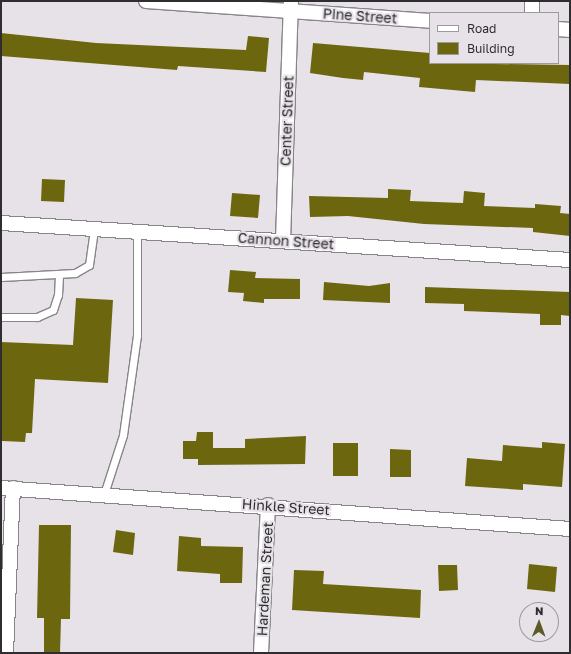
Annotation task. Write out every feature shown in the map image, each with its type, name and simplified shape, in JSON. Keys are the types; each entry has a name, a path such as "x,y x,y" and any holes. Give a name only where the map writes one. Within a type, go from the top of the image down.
{"street":[{"name":"Pine Street","path":"146,1 291,6 429,21"},
{"path":"532,1 532,12"},
{"name":"Center Street","path":"283,241 291,6"},
{"path":"559,29 570,30"},
{"name":"Cannon Street","path":"1,223 570,260"},
{"path":"6,653 7,488"},
{"name":"Hinkle Street","path":"7,488 268,505 570,529"},
{"name":"Hardeman Street","path":"261,653 268,505"}],"lane":[{"path":"1,277 59,276 75,273 89,265 94,229"},
{"path":"104,494 123,435 137,335 137,232"},
{"path":"1,317 37,317 53,310 58,295 59,276"}],"building":[{"path":"1,33 96,43 246,50 248,36 269,38 266,72 178,66 177,70 1,56"},
{"path":"313,43 429,53 429,64 570,65 570,84 476,80 475,92 419,87 420,78 364,72 363,80 310,73"},
{"path":"42,179 65,180 64,202 41,201"},
{"path":"388,189 411,190 410,201 463,203 464,191 485,193 484,206 535,208 535,204 561,206 560,213 570,214 570,236 533,232 533,228 424,224 348,216 310,217 309,196 388,198"},
{"path":"232,193 260,195 258,218 230,216"},
{"path":"230,270 256,272 255,278 300,279 300,299 264,299 264,303 243,301 244,293 228,292"},
{"path":"324,282 369,286 390,283 390,303 323,300"},
{"path":"425,287 570,292 570,316 561,315 561,325 540,325 540,314 464,311 464,304 425,303"},
{"path":"76,298 113,300 108,383 35,379 32,433 26,433 25,442 2,441 1,342 73,345"},
{"path":"197,432 213,432 213,448 245,448 245,439 306,436 305,464 198,465 198,459 183,459 183,441 196,441"},
{"path":"542,442 565,444 562,487 523,484 523,490 465,486 467,458 502,461 503,445 542,448"},
{"path":"333,443 358,443 358,476 333,476"},
{"path":"390,449 411,450 411,477 390,477"},
{"path":"39,525 71,525 70,619 61,619 60,653 44,653 44,618 37,618"},
{"path":"116,530 135,533 133,555 113,552"},
{"path":"179,536 201,538 201,546 243,547 242,583 220,583 220,574 177,571"},
{"path":"529,564 557,567 555,592 527,589"},
{"path":"438,565 457,565 458,590 439,591"},
{"path":"294,570 324,571 323,584 421,590 420,618 292,610"}]}
